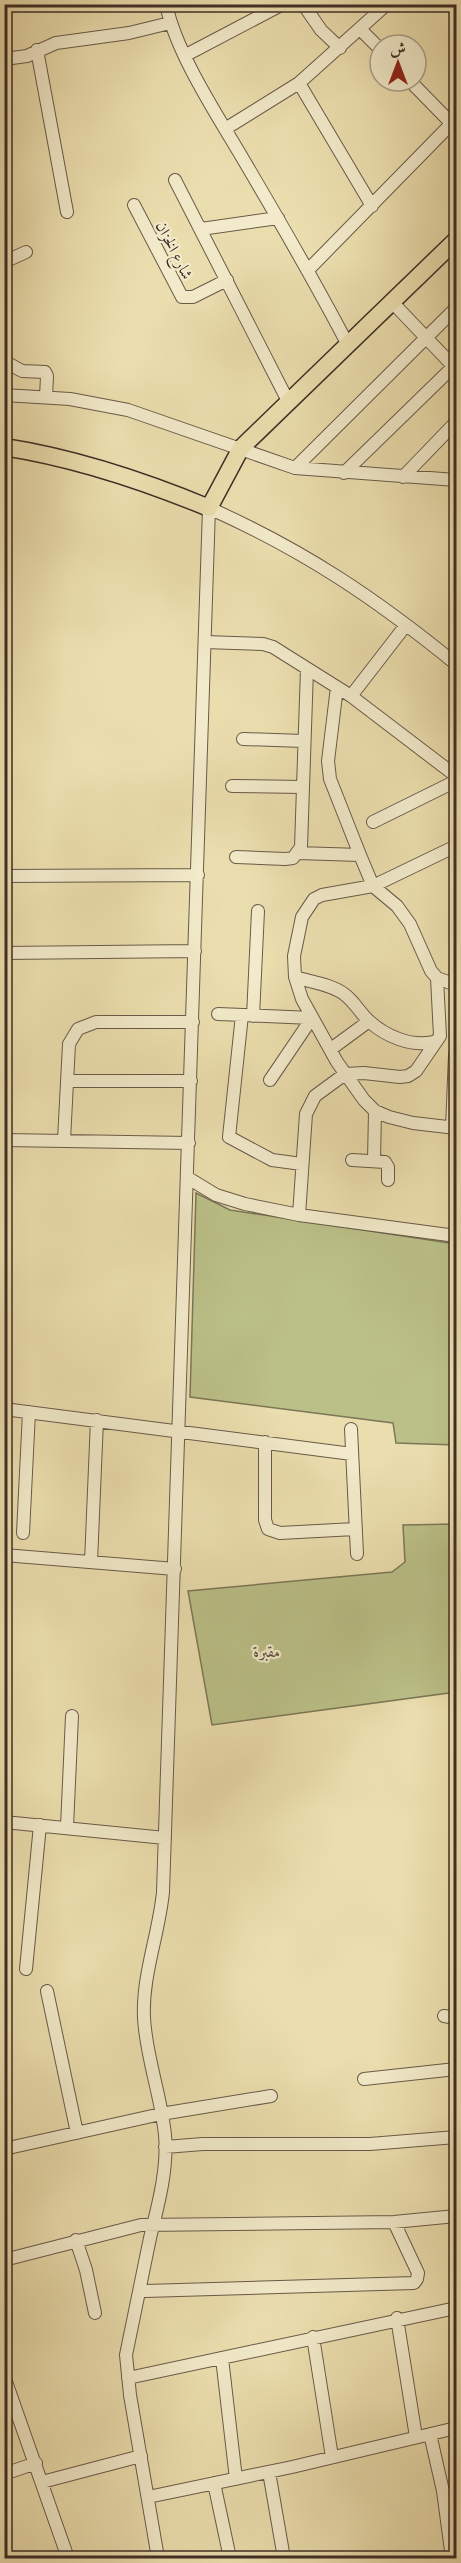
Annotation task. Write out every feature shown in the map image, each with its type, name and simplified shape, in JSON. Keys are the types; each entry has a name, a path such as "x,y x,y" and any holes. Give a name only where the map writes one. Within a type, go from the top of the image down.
{"main road":[{"path":"4,447 99,469 209,508 241,448 456,240"}],"street":[{"path":"166,4 170,23 225,129 308,270 348,345"},
{"path":"186,55 283,4"},
{"path":"303,4 321,30 340,48"},
{"path":"225,129 299,83 361,30 387,4"},
{"path":"4,59 27,56 56,43 129,33 170,23"},
{"path":"361,30 368,37"},
{"path":"37,50 67,212"},
{"path":"299,83 372,206"},
{"path":"308,270 455,124 423,93"},
{"path":"175,180 289,403"},
{"name":"شارع الخزان","path":"134,206 182,297 193,297 227,280"},
{"path":"201,229 278,218"},
{"path":"4,262 26,252"},
{"path":"344,473 456,367 392,302"},
{"path":"295,468 456,308"},
{"path":"4,361 22,371 45,372 47,376 46,397"},
{"path":"4,395 90,401 128,410 295,468 456,480"},
{"path":"403,477 456,422"},
{"path":"128,2362 133,2353 155,2242 165,2147 146,2037 144,2006 146,1982 162,1905 165,1838 209,508 272,537 351,584 456,664"},
{"path":"351,696 406,625"},
{"path":"205,642 263,644 273,647 351,696 456,776"},
{"path":"236,857 285,859 293,858 298,853 302,840 303,741 307,669"},
{"path":"337,687 328,761 330,779 360,855 373,886 397,906 410,924 431,971 437,978 456,985"},
{"path":"243,739 303,741"},
{"path":"373,822 456,781"},
{"path":"232,786 303,787"},
{"path":"455,1055 454,1128 413,1123 375,1111 345,1074 312,1018 295,977 294,956 302,916 314,899 322,895 373,886 456,846"},
{"path":"298,853 360,855"},
{"path":"4,876 198,875"},
{"path":"258,911 248,1016 229,1137 275,1161 302,1164"},
{"path":"4,953 195,951"},
{"path":"295,977 337,989 345,994 369,1021 402,1041 434,1042"},
{"path":"299,1215 306,1114 309,1104 321,1090 345,1074 408,1076 422,1063 440,1036 437,978"},
{"path":"218,1014 312,1018"},
{"path":"270,1080 312,1018"},
{"path":"331,1050 369,1021"},
{"path":"64,1140 69,1044 72,1036 85,1025 96,1022 193,1022"},
{"path":"67,1081 191,1081"},
{"path":"374,1161 375,1111"},
{"path":"4,1140 189,1143"},
{"path":"352,1160 387,1163 388,1180"},
{"path":"188,1178 230,1201 299,1215 456,1236"},
{"path":"4,1410 180,1430 352,1454"},
{"path":"23,1533 29,1412"},
{"path":"91,1562 97,1420"},
{"path":"351,1429 357,1554"},
{"path":"265,1442 267,1529 280,1533 356,1529"},
{"path":"4,1555 175,1569"},
{"path":"67,1827 72,1716"},
{"path":"4,1822 165,1838"},
{"path":"26,1969 40,1825"},
{"path":"47,1991 77,2133"},
{"path":"364,2079 456,2069"},
{"path":"4,2149 161,2114 271,2096"},
{"path":"165,2147 203,2144 370,2144 456,2137"},
{"path":"4,2260 134,2226 394,2222 456,2216"},
{"path":"145,2291 159,2293 414,2283 418,2273 394,2222"},
{"path":"155,2225 150,2238 126,2352 128,2378 158,2559"},
{"path":"76,2240 91,2289 94,2313"},
{"path":"128,2378 456,2308"},
{"path":"397,2319 416,2437"},
{"path":"313,2337 332,2457"},
{"path":"222,2358 236,2479"},
{"path":"4,2376 68,2559"},
{"path":"148,2497 269,2472 456,2428"},
{"path":"430,2434 444,2491 452,2559"},
{"path":"42,2482 141,2456"},
{"path":"4,2474 36,2463"},
{"path":"269,2472 284,2559"},
{"path":"214,2483 230,2559"}],"green space":[{"path":"196,1193 230,1210 456,1244 456,1445 396,1443 393,1423 190,1397"},
{"name":"مقبرة","path":"456,1524 456,1692 212,1725 188,1591 392,1572 405,1562 403,1525"}]}
